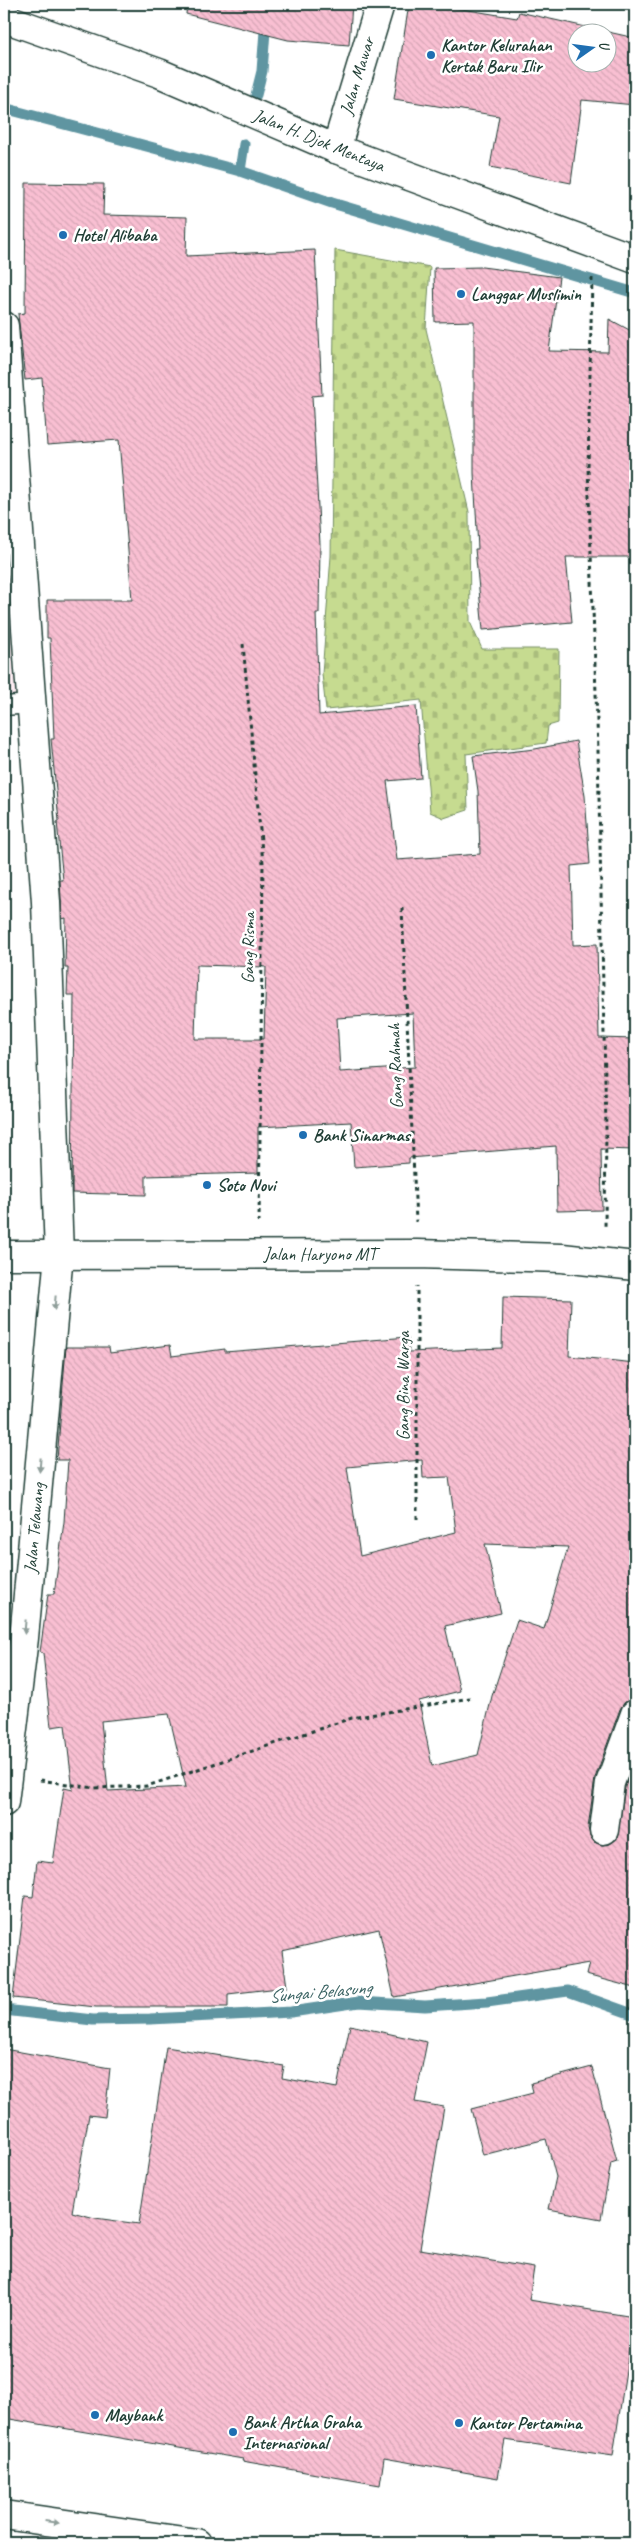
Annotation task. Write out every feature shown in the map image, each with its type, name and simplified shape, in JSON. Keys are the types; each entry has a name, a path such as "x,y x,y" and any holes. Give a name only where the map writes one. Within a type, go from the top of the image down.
{"main road":[{"name":"Jalan Mawar","path":"336,149 380,4"},
{"name":"Jalan H. Djok Mentaya","path":"4,18 159,73 336,149 635,259"},
{"name":"Jalan Telawang","path":"4,326 10,499 32,704 46,902 59,1254 25,1628 4,1802"},
{"name":"Jalan Haryono MT","path":"4,1255 417,1254 562,1258 635,1266"},
{"path":"604,1830 610,1783 635,1714"},
{"path":"4,2515 197,2543"}],"lane":[{"path":"4,706 32,704"}],"path":[{"path":"592,243 588,468 598,750 606,1119 603,1262"},
{"name":"Gang Risma","path":"243,644 263,863 259,1254"},
{"name":"Gang Rahmah","path":"402,908 417,1254"},
{"name":"Gang Bina Warga","path":"417,1254 417,1519"},
{"path":"7,1774 94,1788 147,1786 352,1718 470,1698"}],"shaded area":[{"path":"4,510 26,712 4,717"}],"green space":[{"path":"335,250 430,267 426,329 469,512 470,622 482,649 559,649 558,723 548,726 546,743 466,754 468,810 444,818 430,812 421,700 326,710 322,674 331,556"}],"building":[{"path":"187,4 352,4 349,45 288,40 186,14"},
{"path":"409,4 431,4 517,18 519,12 566,23 566,72 616,72 616,34 635,38 635,105 582,100 571,183 490,167 499,116 394,99"},
{"path":"26,183 104,184 103,215 187,217 186,256 315,250 322,395 312,396 320,544 319,613 316,613 319,715 416,706 421,778 387,781 397,860 480,854 478,791 473,756 535,749 576,741 585,796 590,864 571,866 573,945 597,944 599,1038 635,1039 635,1150 601,1149 602,1210 557,1211 556,1146 409,1158 409,1163 354,1167 351,1122 258,1127 258,1173 146,1176 146,1195 72,1193 74,995 67,995 68,968 65,968 66,918 62,919 60,880 63,880 51,739 54,739 50,638 47,638 47,600 132,600 119,440 47,445 42,378 25,380 18,314 25,313","holes":["197,965 266,967 264,1039 195,1039","413,1013 415,1067 340,1072 337,1018"]},
{"path":"482,267 559,277 549,351 608,352 609,319 635,333 635,557 566,557 572,622 483,630 475,549 478,549 474,473 474,321 435,322 434,268"},
{"path":"503,1297 571,1299 569,1356 635,1363 635,1699 625,1702 620,1709 595,1778 588,1828 594,1842 602,1845 610,1844 617,1839 625,1787 635,1759 635,1988 586,1975 589,1963 394,1997 379,1929 282,1951 287,1987 228,1994 228,2007 96,2007 13,1998 25,1896 33,1897 37,1861 53,1863 64,1788 73,1790 65,1725 51,1727 43,1653 40,1652 48,1594 54,1594 64,1522 68,1460 57,1460 66,1347 109,1347 110,1353 170,1345 172,1356 225,1349 225,1352 408,1337 409,1352 502,1348","holes":["422,1460 423,1478 449,1477 456,1532 360,1556 347,1467","485,1544 568,1547 544,1629 517,1620 492,1696 478,1755 432,1766 419,1701 460,1691 445,1626 501,1613","169,1714 186,1787 108,1791 101,1721"]},
{"path":"350,2025 427,2042 415,2102 444,2107 420,2249 534,2268 529,2300 634,2317 613,2456 505,2440 498,2478 384,2458 380,2485 242,2461 243,2459 4,2418 4,2332 9,2300 4,2299 4,2049 110,2068 105,2117 89,2115 72,2212 95,2218 139,2224 166,2047 284,2066 282,2078 337,2088"},
{"path":"592,2067 617,2161 611,2163 601,2219 549,2209 556,2177 546,2139 483,2155 471,2109 533,2093 531,2083"}],"waterway":[{"path":"256,95 262,71 267,4"},
{"path":"4,108 240,171 332,203 635,293"},
{"path":"240,171 244,144"},
{"name":"Sungai Belasung","path":"4,2010 93,2020 150,2019 291,2012 359,2002 425,2006 487,2002 568,1991 635,2015"}],"place":[{"name":"Kantor Kelurahan Kertak Baru Ilir","path":"431,55"},
{"name":"Hotel Alibaba","path":"63,235"},
{"name":"Langgar Muslimin","path":"461,294"},
{"name":"Bank Sinarmas","path":"303,1135"},
{"name":"Soto Novi","path":"207,1185"},
{"name":"Maybank","path":"95,2415"},
{"name":"Kantor Pertamina","path":"459,2423"},
{"name":"Bank Artha Graha Internasional","path":"233,2432"}]}
